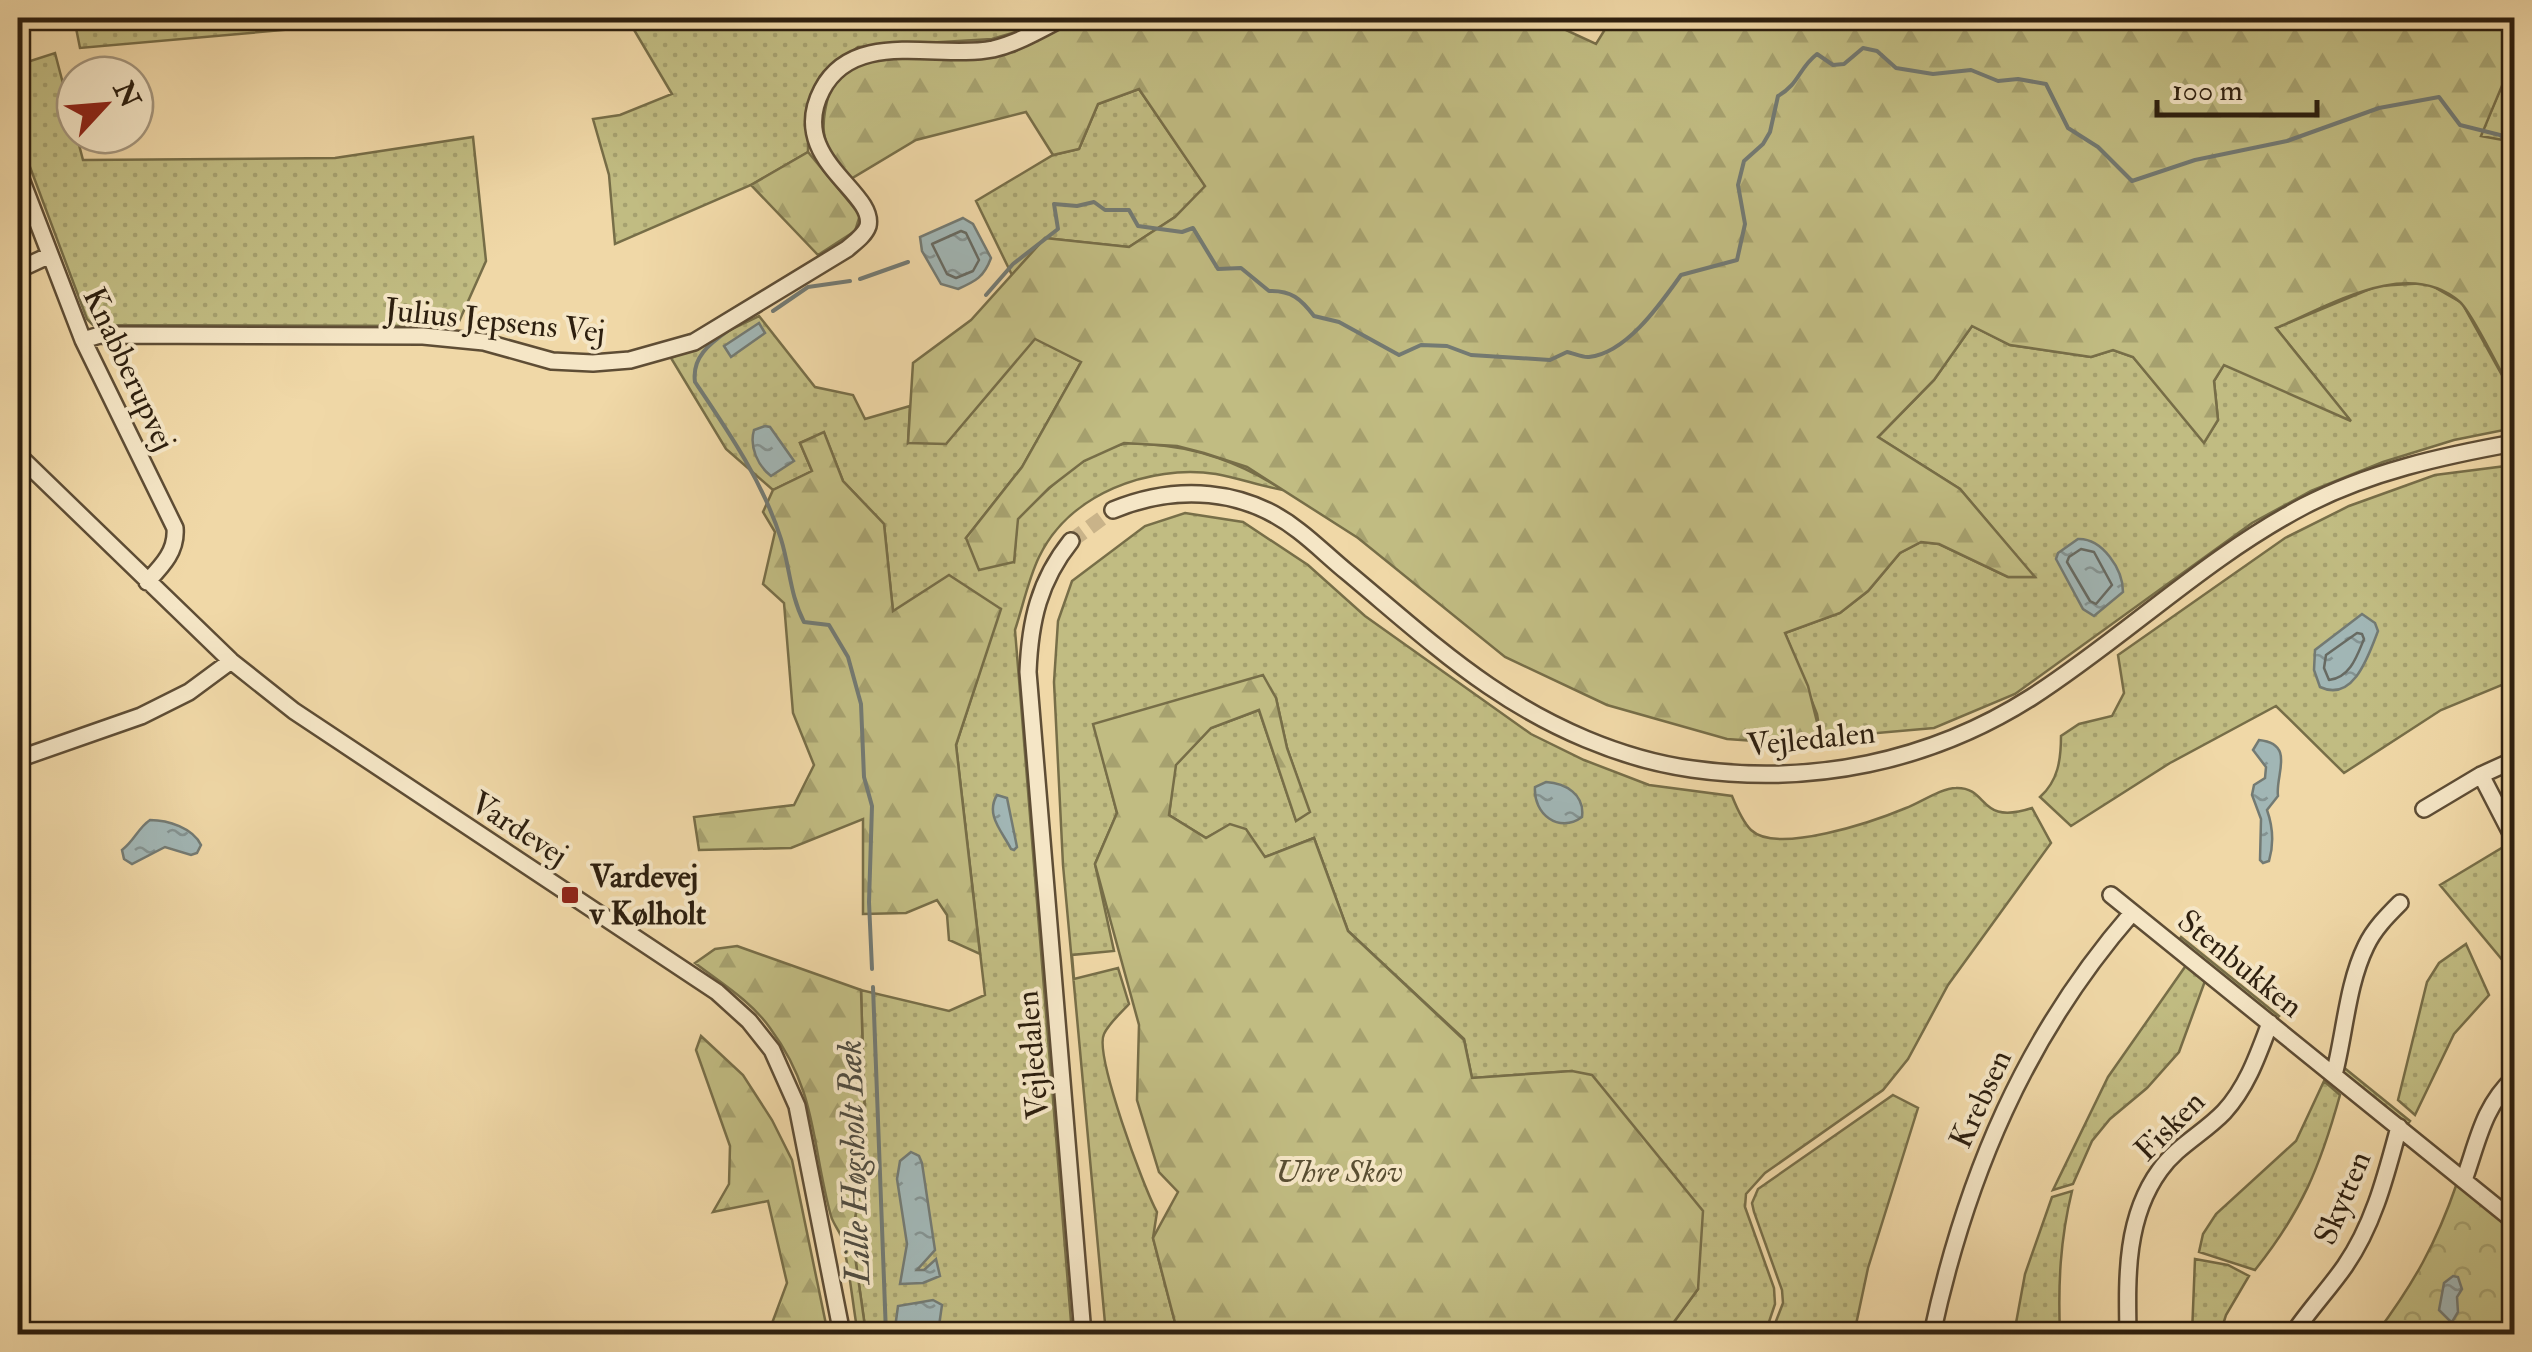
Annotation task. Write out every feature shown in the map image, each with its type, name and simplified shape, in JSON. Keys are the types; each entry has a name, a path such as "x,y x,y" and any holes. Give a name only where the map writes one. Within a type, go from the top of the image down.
{"street":[{"name":"Julius Jepsens Vej","path":"83,340 100,335 423,336 484,342 552,361 594,363 630,360 674,349 694,342 759,304 848,248 863,234 868,216 864,206 826,164 816,142 820,94 832,74 854,60 888,50 990,50 1026,38 1063,18"},
{"name":"Knabberupvej","path":"18,171 83,340 175,528 176,542 170,556 147,582"},
{"path":"18,270 48,256"},
{"name":"Vejledalen","path":"1113,510 1131,502 1185,492 1232,497 1254,504 1298,530 1434,644 1531,712 1594,743 1638,757 1740,775 1790,774 1863,766 1950,739 2030,698 2251,537 2305,506 2357,482 2409,466 2514,443"},
{"name":"Vardevej","path":"18,455 230,662 356,755 717,992 749,1020 772,1050 797,1106 842,1334"},
{"name":"Vejledalen","path":"1071,541 1055,561 1034,610 1028,672 1083,1334"},
{"path":"18,758 142,716 189,692 230,662"},
{"path":"2424,810 2514,760"},
{"path":"2481,775 2514,839"},
{"name":"Stenbukken","path":"2111,895 2514,1221"},
{"name":"Stenbukken","path":"2334,1075 2355,976 2366,946 2377,927 2400,903"},
{"name":"Krebsen","path":"1932,1334 1948,1264 1978,1169 2028,1060 2069,996 2132,912"},
{"name":"Fisken","path":"2128,1334 2131,1243 2148,1188 2162,1166 2222,1114 2240,1093 2270,1023"},
{"path":"2464,1180 2481,1122 2514,1078"},
{"name":"Skytten","path":"2293,1334 2346,1265 2365,1233 2380,1197 2399,1128"}],"green space":[{"path":"74,18 379,18 80,48"},
{"path":"627,18 1049,18 1043,24 992,39 858,47 820,76 808,116 808,152 751,185 615,244 609,175 593,119 620,115 672,94"},
{"path":"1074,18 1540,18 1596,44 1612,18 2514,18 2514,57 2481,136 2514,142 2514,397 2460,302 2439,289 2417,284 2368,290 2276,328 2351,421 2224,365 2214,381 2218,420 2204,443 2133,357 2113,350 2091,357 2010,345 1972,326 1934,380 1878,437 1960,489 2035,577 2008,577 1939,544 1921,542 1900,553 1868,591 1840,613 1785,633 1808,686 1821,738 1799,744 1727,739 1607,705 1505,657 1358,538 1247,467 1177,446 1124,443 1084,461 1018,519 1014,562 979,570 966,538 1022,467 1081,362 1035,339 946,444 908,443 913,363 971,320 1045,238 1129,247 1175,217 1205,186 1139,89 1098,104 1079,149 1053,155 1026,112 916,140 849,180 826,143 825,111 832,80 855,66 887,55 1014,52"},
{"path":"55,53 55,155 82,155 83,160 335,158 473,137 486,261 457,326 93,325 87,319 18,135 18,65"},
{"path":"2514,57 2514,142 2480,137"},
{"path":"1139,89 1206,187 1175,217 1129,247 1045,238 1012,275 976,201 1053,155 1079,149 1098,104"},
{"path":"808,152 860,215 855,231 818,255 751,185"},
{"path":"2427,283 2462,303 2514,397 2514,428 2454,440 2383,462 2311,491 2252,523 2015,694 1934,728 1821,738 1817,714 1785,633 1840,613 1868,591 1900,553 1921,542 1939,544 2008,577 2034,577 1960,489 1878,437 1934,380 1972,326 2010,345 2091,357 2113,350 2133,357 2204,442 2218,420 2214,381 2224,364 2349,419 2276,328 2377,286"},
{"path":"759,316 815,387 853,395 865,419 910,406 908,443 1035,338 1081,362 1022,467 966,538 1014,562 1017,519 1079,464 1123,444 1201,453 1235,464 1283,490 1190,472 1138,479 1091,500 1052,535 1039,557 1015,630 1072,1334 866,1334 852,1235 866,1157 861,990 949,1011 985,995 956,745 1000,609 893,612 884,524 843,481 824,433 800,443 812,471 773,490 726,449 671,358"},
{"path":"824,432 843,481 884,524 893,611 949,575 1001,609 956,745 980,954 949,940 947,915 937,900 906,913 863,914 863,819 791,848 699,850 694,817 794,805 814,765 793,713 784,603 763,584 775,532 763,512 773,490 812,471 800,443"},
{"path":"2514,465 2514,680 2441,710 2344,773 2276,706 2170,763 2071,826 2040,797 2057,770 2061,736 2079,724 2112,716 2124,693 2118,655 2285,538 2349,506 2435,475"},
{"path":"1185,513 1243,522 1308,565 1365,616 1531,734 1649,785 1732,796 1748,827 1764,837 1782,839 1827,833 1956,788 1967,789 2002,812 2032,808 2051,843 1948,985 1908,1059 1883,1090 1765,1173 1746,1194 1745,1207 1774,1288 1775,1304 1765,1334 1671,1334 1671,1326 1698,1289 1572,1071 1472,1078 1464,1039 1348,931 1314,838 1265,857 1230,825 1206,838 1169,815 1175,765 1211,728 1259,710 1296,820 1309,812 1287,748 1276,698 1094,725 1117,813 1095,864 1114,951 1072,955 1074,979 1118,968 1129,1004 1104,1034 1106,1067 1122,1122 1157,1212 1153,1238 1178,1334 1106,1334 1063,865 1054,682 1058,621 1072,581 1145,526"},
{"name":"Uhre Skov","path":"1263,675 1276,698 1287,748 1310,812 1296,821 1259,710 1211,728 1176,765 1169,815 1206,838 1230,824 1246,829 1265,857 1314,838 1348,931 1464,1040 1472,1078 1572,1071 1592,1075 1703,1211 1698,1289 1671,1326 1670,1334 1178,1334 1153,1238 1178,1192 1159,1172 1137,1100 1139,1025 1095,864 1117,813 1093,724"},
{"path":"2505,846 2514,861 2514,974 2440,885"},
{"path":"2181,937 2279,1016 2275,1020 2178,942"},
{"path":"2466,944 2489,995 2454,1034 2415,1115 2398,1100 2427,982 2439,963"},
{"path":"737,946 861,990 866,1157 852,1235 866,1334 858,1334 844,1248 831,1216 811,1119 797,1075 786,1052 754,1009 695,963 715,949"},
{"path":"2187,964 2205,981 2179,1052 2092,1141 2073,1184 2053,1190 2108,1077"},
{"path":"701,1036 743,1075 792,1160 828,1334 768,1334 787,1283 768,1201 713,1212 729,1184 730,1146 696,1050"},
{"path":"2342,1066 2410,1121 2406,1126 2342,1074"},
{"path":"2324,1081 2340,1095 2317,1166 2285,1228 2255,1270 2199,1252 2203,1234 2216,1214 2296,1141"},
{"path":"1893,1095 1918,1108 1868,1268 1854,1334 1771,1334 1783,1303 1782,1290 1754,1212 1752,1203 1758,1189"},
{"path":"2457,1183 2514,1228 2514,1334 2376,1334 2423,1262"},
{"path":"2072,1191 2061,1262 2060,1334 2014,1334 2025,1274 2052,1197"},
{"path":"2195,1259 2228,1265 2249,1276 2226,1315 2220,1334 2192,1334"}],"water":[{"path":"963,218 973,224 991,258 979,278 958,289 941,284 922,251 920,237"},
{"path":"759,323 765,333 731,357 724,346"},
{"path":"770,427 794,461 771,476 759,462 753,443 754,430"},
{"path":"2078,539 2095,544 2110,556 2122,583 2123,592 2094,616 2083,609 2056,559 2058,553"},
{"path":"2362,614 2375,623 2378,631 2365,663 2342,688 2320,687 2314,670 2315,650"},
{"path":"2259,740 2277,747 2281,762 2278,796 2267,810 2271,855 2263,863 2261,819 2252,795 2254,785 2265,778 2266,767 2253,750"},
{"path":"1546,782 1573,792 1580,802 1582,817 1565,823 1549,819 1538,805 1535,787"},
{"path":"997,795 1007,798 1017,847 1014,850 994,816"},
{"path":"150,820 186,830 201,845 197,853 191,855 165,847 132,864 124,859 122,850"},
{"path":"911,1152 922,1163 935,1250 917,1270 924,1270 936,1259 940,1276 923,1283 900,1284 907,1244 897,1179 900,1161"},
{"path":"2458,1277 2462,1289 2452,1322 2472,1334 2453,1324 2439,1310 2444,1283"},
{"path":"933,1300 942,1305 938,1333 899,1334 895,1328 898,1306"}],"waterway":[{"name":"Lille Høgsholt Bæk","path":"986,295 1013,264 1058,229 1054,204 1077,206 1094,202 1105,210 1129,210 1138,226 1182,232 1193,228 1218,269 1241,268 1269,291 1295,297 1314,316 1339,322 1399,355 1421,345 1447,346 1471,355 1550,360 1567,352 1587,357 1603,353 1630,337 1681,275 1737,260 1745,224 1738,185 1744,161 1770,132 1778,96 1817,54 1833,65 1844,64 1863,48 1877,51 1896,68 1933,74 1971,70 1998,81 2018,79 2046,84 2068,128 2098,147 2132,181 2195,160 2287,141 2379,108 2439,97 2460,125 2500,135 2514,145"},
{"name":"Lille Høgsholt Bæk","path":"860,279 908,262"},
{"name":"Lille Høgsholt Bæk","path":"773,311 808,287 850,281"},
{"name":"Lille Høgsholt Bæk","path":"737,324 701,355 695,382 765,497 804,622 829,625 848,657 861,704 864,777 872,806 872,969"},
{"name":"Lille Høgsholt Bæk","path":"873,987 886,1334"}],"tunnel":[{"path":"1071,541 1113,510"}],"place":[{"name":"Vardevej v Kølholt","path":"570,895"}]}
